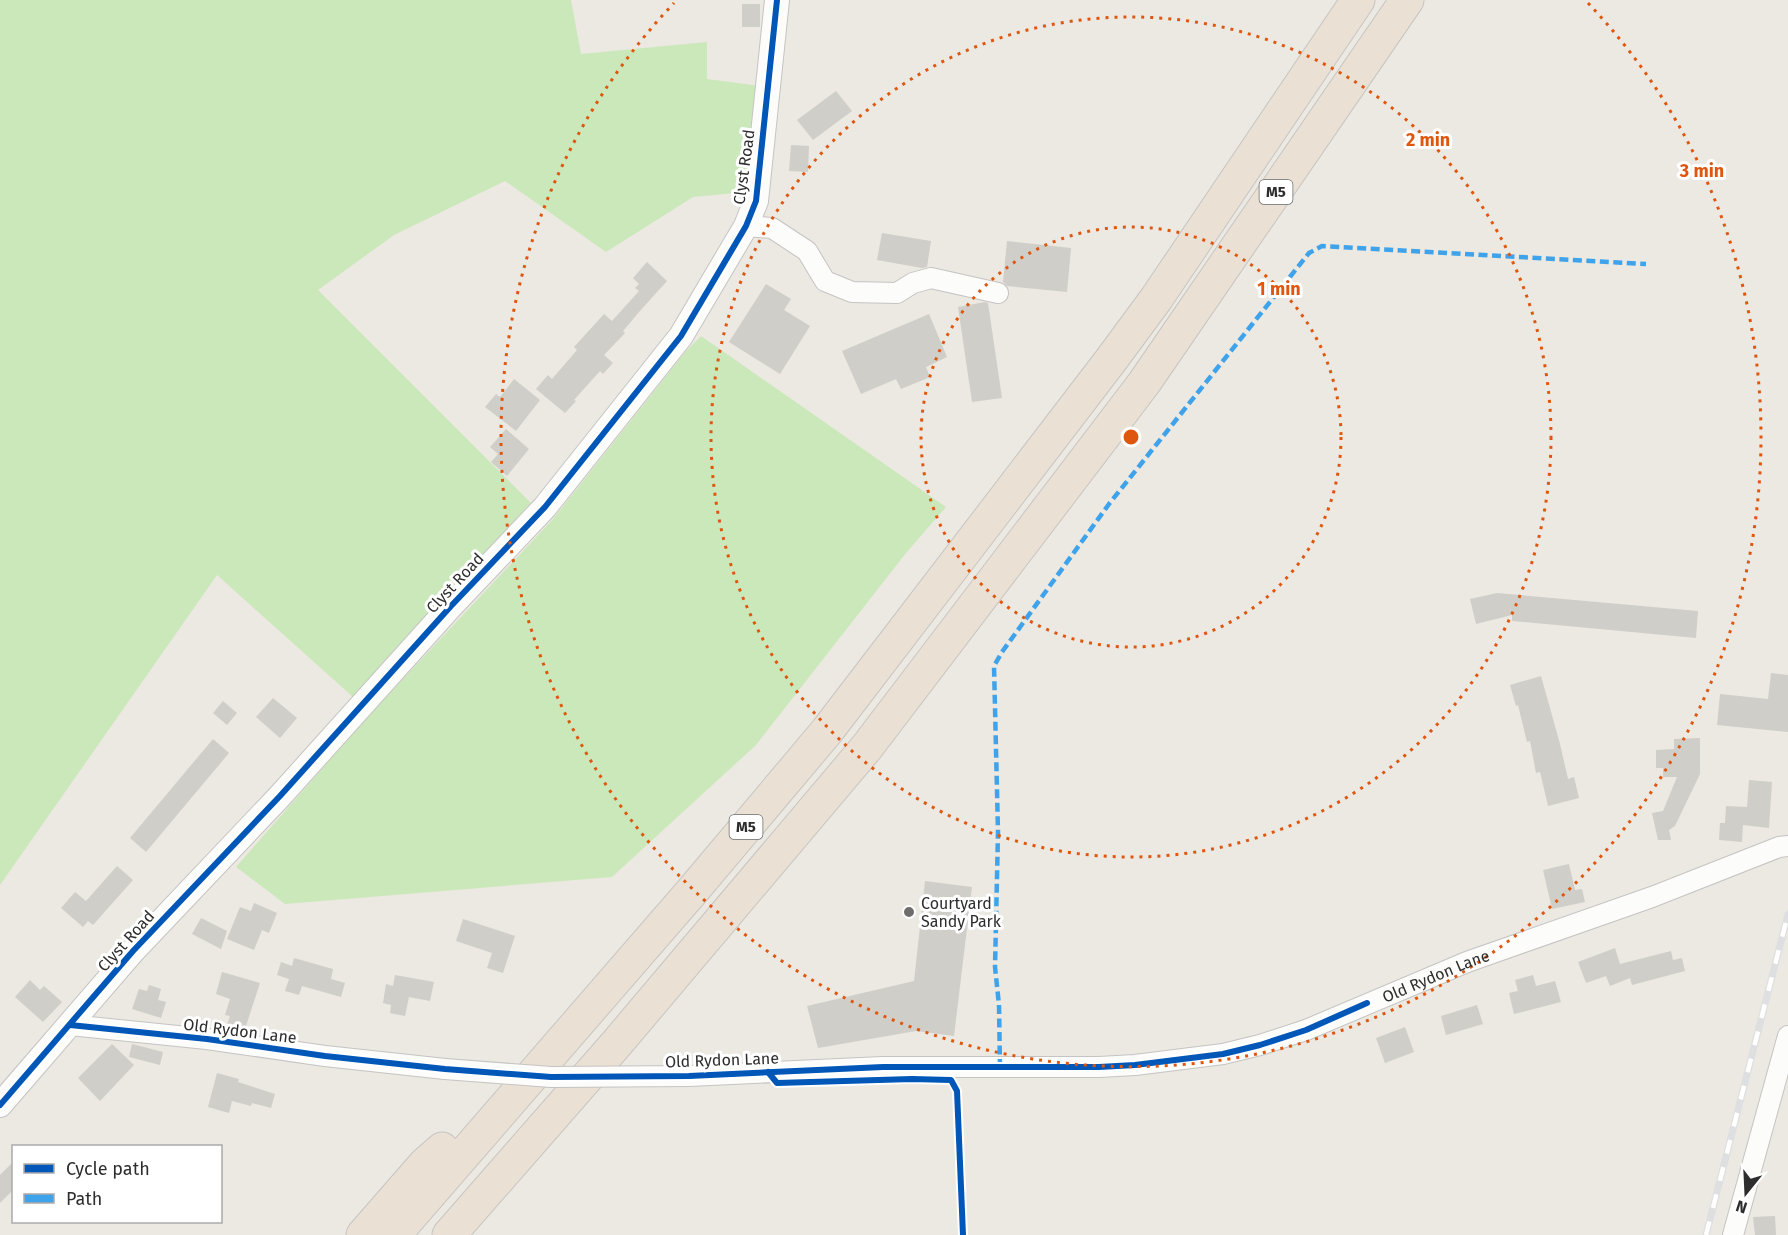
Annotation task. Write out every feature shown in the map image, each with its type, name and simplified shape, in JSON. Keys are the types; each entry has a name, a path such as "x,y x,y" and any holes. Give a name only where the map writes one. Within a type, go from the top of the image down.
{"highway":[{"name":"M5","path":"394,1235 694,889 826,731 1156,298 1358,0"},
{"name":"M5","path":"449,1235 617,1042 867,747 1144,383 1407,0"},
{"name":"M5","path":"363,1235 425,1164 574,1028"},
{"name":"M5","path":"478,1235 588,1097 617,1042"}],"street":[{"name":"Clyst Road","path":"0,1105 134,951 280,796 451,606 545,507 681,336 746,226 756,201 777,0"},
{"path":"746,226 772,228 807,251 825,281 852,292 897,293 913,283 931,278 998,293"},
{"name":"Old Rydon Lane","path":"70,1025 207,1039 325,1056 445,1069 551,1077 688,1076 883,1067 1135,1065 1223,1054 1306,1030 1467,962 1652,897 1779,846 1788,846"},
{"path":"1733,1235 1788,1036"}],"green space":[{"path":"0,0 571,0 581,54 707,42 707,79 760,86 746,192 693,197 606,252 505,181 394,235 318,290 531,503 353,697 217,575 0,885"},
{"path":"701,336 946,507 906,553 756,745 612,877 285,904 236,867 372,712 553,519 686,351"}],"building":[{"path":"742,4 760,4 760,27 742,27"},
{"path":"836,91 852,111 813,140 797,120"},
{"path":"791,145 809,146 808,172 789,171"},
{"path":"882,233 931,241 927,267 877,260"},
{"path":"1007,241 1071,248 1067,292 1007,286 1003,282"},
{"path":"647,262 667,281 604,355 613,363 603,374 600,371 565,413 536,389 548,375 552,379 577,350 574,347 604,314 612,321 639,291 635,288 639,284 633,278"},
{"path":"766,284 791,299 784,310 810,326 780,374 729,342"},
{"path":"988,303 1002,398 972,402 958,307"},
{"path":"929,314 947,357 926,367 930,377 901,389 896,379 861,394 842,351"},
{"path":"514,379 540,400 516,431 485,407 496,394 500,397"},
{"path":"506,429 529,449 507,476 491,462 498,454 490,447"},
{"path":"1497,593 1698,611 1696,638 1512,621 1512,615 1476,624 1470,599"},
{"path":"1771,673 1788,675 1788,732 1717,725 1720,694 1768,699"},
{"path":"1541,676 1568,779 1574,777 1579,798 1548,806 1540,772 1536,773 1530,741 1527,742 1518,705 1516,706 1510,685"},
{"path":"273,698 297,718 280,738 256,717"},
{"path":"223,701 237,713 227,725 213,713"},
{"path":"1700,738 1700,774 1675,826 1669,830 1671,840 1658,840 1652,813 1663,811 1677,777 1663,777 1663,768 1656,768 1656,750 1674,749 1674,739"},
{"path":"213,739 229,753 146,852 130,838"},
{"path":"1749,780 1772,782 1769,828 1743,825 1742,842 1719,840 1720,823 1725,823 1726,806 1747,807"},
{"path":"1569,864 1575,890 1582,889 1585,902 1552,909 1543,870"},
{"path":"117,866 133,880 93,925 88,921 83,927 61,908 75,892 86,901"},
{"path":"925,881 972,887 954,1036 916,1031 818,1048 807,1006 914,981"},
{"path":"254,903 277,913 269,933 262,930 254,950 227,939 240,907 251,911"},
{"path":"201,918 227,931 221,949 192,934"},
{"path":"463,919 515,936 503,973 487,968 492,953 456,941"},
{"path":"1615,948 1620,964 1671,951 1673,960 1682,958 1685,971 1632,985 1630,978 1610,986 1606,976 1586,983 1578,962"},
{"path":"294,958 333,969 331,979 345,983 341,997 302,986 299,995 285,991 289,979 277,975 281,962 292,966"},
{"path":"222,972 260,983 244,1032 226,1028 230,1016 225,1015 230,999 216,994"},
{"path":"395,975 434,982 430,1001 409,997 405,1016 390,1013 391,1005 383,1003 386,984 393,986"},
{"path":"1533,975 1536,986 1555,981 1561,1002 1514,1014 1509,993 1518,991 1515,980"},
{"path":"30,980 40,990 44,986 62,1002 43,1022 15,997"},
{"path":"149,985 161,989 158,1000 166,1002 161,1018 132,1009 139,989 147,991"},
{"path":"1477,1005 1483,1024 1446,1035 1441,1016"},
{"path":"1405,1027 1414,1052 1385,1063 1376,1038"},
{"path":"112,1044 134,1065 100,1101 78,1078"},
{"path":"132,1044 163,1052 160,1065 129,1057"},
{"path":"217,1073 239,1079 238,1082 275,1094 271,1108 232,1101 229,1113 208,1107"},
{"path":"12,1163 12,1191 0,1203 0,1175"},
{"path":"1775,1216 1776,1235 1755,1235 1753,1217"}],"railway":[{"path":"1706,1235 1788,914"}],"marked path":[{"path":"1000,1068 999,1005 995,967 998,832 994,666 1109,504 1309,253 1322,246 1646,264"}],"cycle path":[{"path":"0,1105 133,951 280,796 451,606 545,507 681,336 746,226 756,201 777,0"},
{"path":"70,1025 207,1039 325,1056 445,1069 551,1077 689,1076 883,1067 1135,1065 1223,1054 1260,1045 1306,1030 1367,1003"},
{"path":"768,1072 777,1083 951,1080 957,1091 963,1235"}],"place":[{"name":"Courtyard Sandy Park","path":"909,912"}]}
